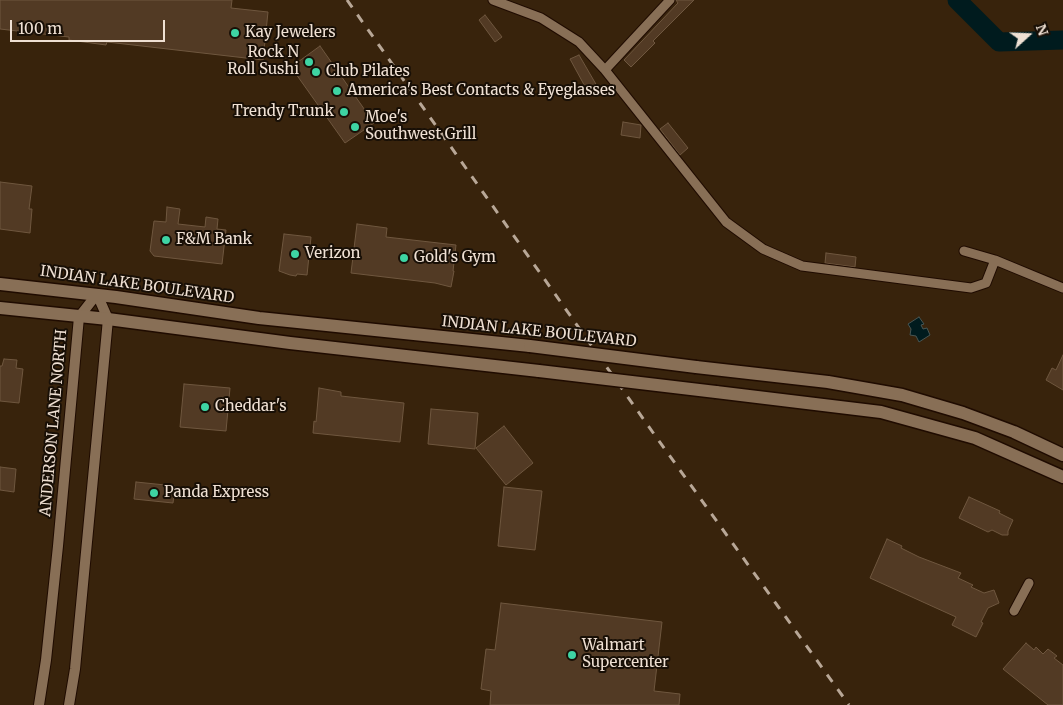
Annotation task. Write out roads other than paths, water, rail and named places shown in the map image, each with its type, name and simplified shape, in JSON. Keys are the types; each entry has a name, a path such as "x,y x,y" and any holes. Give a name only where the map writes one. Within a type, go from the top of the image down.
{"main road":[{"name":"INDIAN LAKE BOULEVARD","path":"0,284 97,294 259,318 530,346 828,382 902,395 963,413 1014,432 1063,455"},
{"path":"0,308 108,319 290,343 881,412 975,438 1063,477"}],"street":[{"path":"493,0 541,18 579,42 605,70 726,222 763,249 802,266 971,288 986,283 995,260"},
{"path":"605,70 670,0"},
{"path":"964,251 995,260 1063,288"},
{"path":"69,705 75,669 108,319 97,294"},
{"name":"ANDERSON LANE NORTH","path":"39,705 46,660 58,546 79,317 97,294"},
{"path":"1014,611 1029,583"}],"water":[{"path":"919,317 924,324 921,325 923,329 927,328 930,335 919,342 916,336 910,335 911,329 908,324"}],"waterway":[{"path":"957,0 999,42 1063,40"}],"railway":[{"path":"347,0 654,434 849,705"}],"place":[{"name":"Kay Jewelers","path":"235,33"},
{"name":"Rock N Roll Sushi","path":"309,62"},
{"name":"Club Pilates","path":"316,72"},
{"name":"America's Best Contacts & Eyeglasses","path":"337,91"},
{"name":"Trendy Trunk","path":"344,112"},
{"name":"Moe's Southwest Grill","path":"355,127"},
{"name":"F&M Bank","path":"166,240"},
{"name":"Verizon","path":"295,254"},
{"name":"Gold's Gym","path":"404,258"},
{"name":"Cheddar's","path":"205,407"},
{"name":"Panda Express","path":"154,493"},
{"name":"Walmart Supercenter","path":"572,655"}]}
